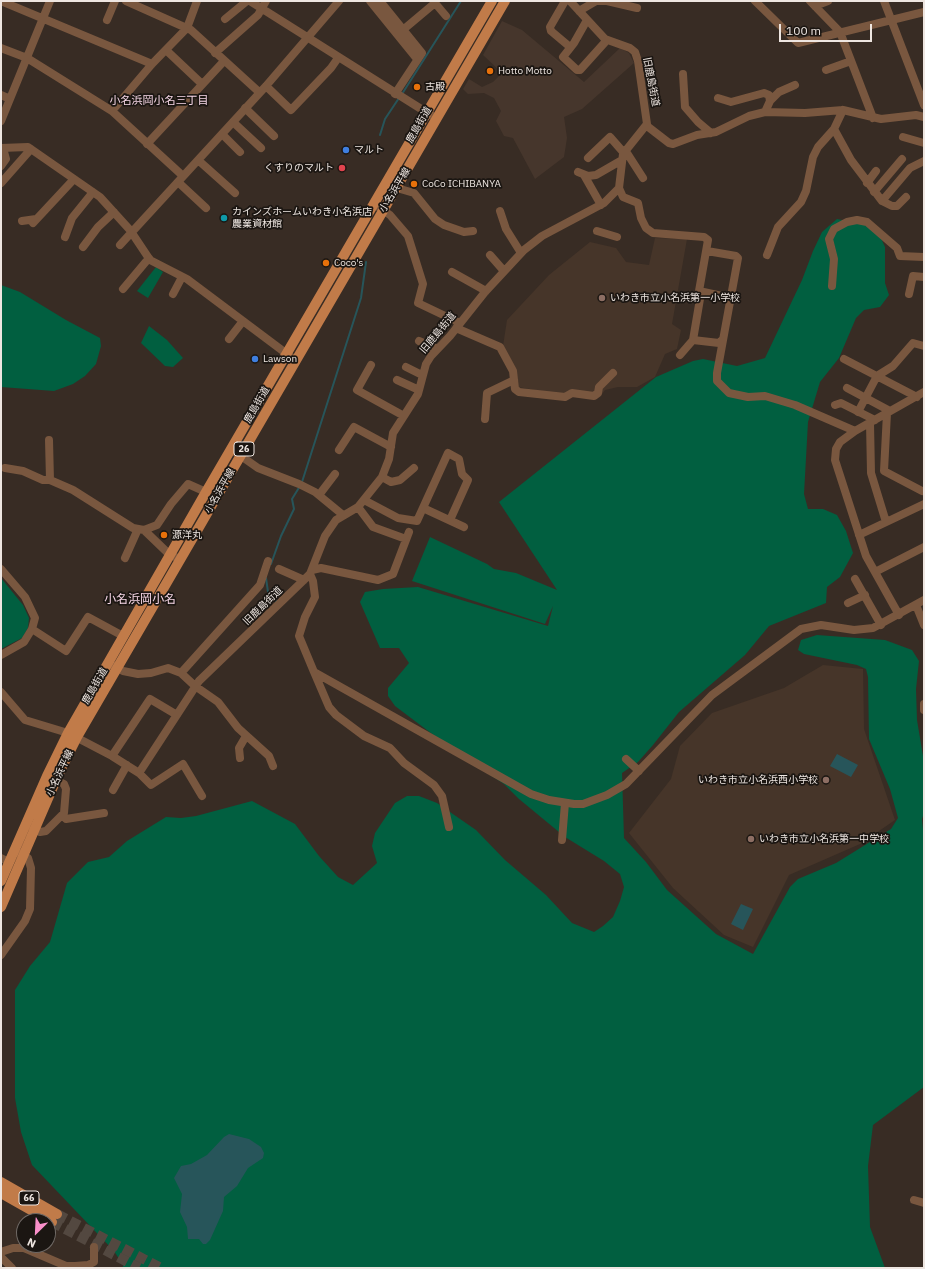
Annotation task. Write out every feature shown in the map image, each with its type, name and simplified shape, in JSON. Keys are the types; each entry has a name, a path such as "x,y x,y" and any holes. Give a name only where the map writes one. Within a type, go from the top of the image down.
{"main road":[{"name":"鹿島街道","path":"1,881 5,860 19,853 30,826 73,735 112,666 123,636 286,354 379,207 426,114 492,1"},
{"name":"小名浜平線","path":"112,666 180,560 296,360 379,207 396,188 505,1"},
{"name":"26","path":"1,907 19,853"},
{"name":"66","path":"1,1182 54,1218 1,1193"}],"street":[{"path":"1,1 152,64"},
{"path":"1,121 50,1"},
{"path":"107,20 115,1"},
{"path":"126,1 187,28 259,92"},
{"path":"112,111 152,64 187,28 197,1"},
{"path":"225,19 247,1"},
{"path":"250,1 264,5 307,38 436,119"},
{"path":"120,245 266,86 339,1"},
{"path":"370,1 419,57"},
{"path":"380,1 422,53 398,96"},
{"path":"565,1 550,27 551,31 570,47"},
{"name":"旧鹿島街道","path":"570,1 607,40 624,45 635,52 638,61 647,113 646,126"},
{"path":"579,11 596,1 604,1 637,8"},
{"path":"755,1 798,43 924,12"},
{"path":"813,4 828,1"},
{"path":"884,1 924,105"},
{"path":"404,29 435,3 446,16"},
{"path":"813,4 840,32 873,118"},
{"path":"215,52 258,15 264,5"},
{"path":"587,20 563,57 577,70 580,70 607,40"},
{"path":"1,48 27,58 112,111 147,144 206,208"},
{"path":"166,50 202,84"},
{"path":"266,86 291,110 332,68 338,58"},
{"path":"147,144 224,61"},
{"path":"826,70 851,61"},
{"path":"683,74 685,107 698,122 712,133"},
{"path":"765,112 770,100 779,92 795,85"},
{"path":"718,98 731,102 764,94 769,95 770,100"},
{"path":"1,95 10,99"},
{"path":"245,108 274,136"},
{"path":"767,255 775,231 783,220 799,206 804,197 811,160 817,148 834,129 843,110"},
{"path":"601,205 581,174 596,175 624,155 646,126 672,144 697,135 712,133 749,116 765,112 805,113 843,110 873,118 899,118 916,115 924,117"},
{"path":"233,122 262,148"},
{"path":"834,129 851,160 882,201 892,206 897,206 906,196"},
{"path":"222,134 240,152"},
{"path":"588,158 610,137 643,178"},
{"path":"903,137 924,143"},
{"path":"1,166 6,159 2,148 25,146 31,149 94,192 132,232 149,258 182,277 296,360"},
{"path":"1,182 31,149"},
{"path":"624,155 619,188 623,197 638,203 641,218 646,228 653,233 704,237 708,240 699,291 701,293 693,340 680,355"},
{"path":"874,192 902,159"},
{"path":"198,160 235,193"},
{"path":"882,201 910,168 924,161"},
{"path":"867,183 876,171"},
{"path":"22,221 35,221 74,179"},
{"path":"396,188 414,193 435,219 444,225 464,232 473,231"},
{"name":"旧鹿島街道","path":"139,773 195,686 309,575 324,536 336,520 358,506 364,500 382,477 389,459 393,433 419,390 426,364 437,350 486,291 521,253 542,236 601,205 619,188"},
{"path":"64,237 72,218 94,192"},
{"path":"379,207 390,216 408,236 423,284 418,303 458,326 500,347 513,371 515,389 518,392 565,397 572,393 594,396 598,393 599,387 613,373"},
{"path":"500,211 506,229 521,253"},
{"path":"83,247 98,228 114,212"},
{"path":"832,286 834,259 828,239 834,229 847,222 857,220 867,222 897,248 900,256 924,258"},
{"path":"597,231 617,237"},
{"path":"707,251 736,256 738,258 717,373 718,381 722,388 729,393 748,397 764,396 795,405 855,431"},
{"path":"490,255 504,271"},
{"path":"123,289 149,258"},
{"path":"452,272 486,291"},
{"path":"909,294 913,276 924,277"},
{"path":"173,294 182,277"},
{"path":"701,293 731,298"},
{"path":"229,339 243,321"},
{"path":"693,340 719,343 723,339"},
{"path":"419,341 437,350"},
{"path":"858,412 877,376 893,366 913,343 924,346"},
{"path":"844,360 920,395"},
{"path":"371,365 357,390 404,416"},
{"path":"406,367 422,375"},
{"path":"397,380 419,390"},
{"path":"485,419 487,393 514,380"},
{"path":"847,388 889,412"},
{"path":"899,615 866,556 835,456 840,442 855,431 920,395"},
{"path":"835,404 841,403 873,422"},
{"path":"889,412 884,471 923,491"},
{"path":"873,422 871,473 886,522"},
{"path":"340,450 354,427 391,447"},
{"path":"49,440 50,480"},
{"path":"231,449 258,468 301,485 319,495 343,515"},
{"path":"364,500 398,518 417,521 448,453 460,458 462,474 468,480 450,520"},
{"path":"4,468 23,471 43,480 50,480 73,490 129,526 141,530 170,555 180,560"},
{"path":"382,477 391,482 400,480 414,468"},
{"path":"319,495 335,474"},
{"path":"125,558 141,530 156,525 188,484 206,492"},
{"path":"859,534 924,504"},
{"path":"309,575 321,568 378,580 393,574 408,535 373,527 358,506"},
{"path":"423,508 464,527"},
{"path":"875,572 924,547"},
{"path":"181,673 260,585 268,561"},
{"path":"1,569 25,597 33,610 35,618 32,629 24,642 1,655"},
{"path":"279,569 309,575 314,581 315,597 304,617 299,636 329,707 336,715 364,736 390,748 404,763 434,785 442,796 449,827"},
{"path":"855,579 880,624"},
{"path":"848,603 865,595"},
{"path":"314,672 532,794 565,803 583,804 607,795 626,784 712,695 801,629 821,625 854,630 872,628 899,615 924,600"},
{"path":"916,605 924,625"},
{"path":"32,629 66,650 88,617 123,636"},
{"path":"112,666 138,674 151,673 168,668 181,673 195,686 218,702 238,728 269,756 274,766"},
{"path":"1,692 25,720 73,735 127,765 139,773 151,785 183,764 202,796"},
{"path":"112,756 150,699 177,715"},
{"path":"924,704 924,710"},
{"path":"240,758 239,748 246,736"},
{"path":"626,759 639,772"},
{"path":"113,790 127,765"},
{"path":"30,826 40,832 46,830 62,815 66,788 64,784 52,778"},
{"path":"562,840 565,803"},
{"path":"62,815 66,819 104,813"},
{"path":"1,955 25,921 30,909 31,868 28,858 19,853"},
{"path":"914,1200 924,1203"},
{"path":"1,1252 13,1248 24,1248 66,1266 75,1266 88,1265 94,1262 94,1247"},
{"path":"1,1257 12,1268"}],"shaded area":[{"path":"502,21 522,30 584,82 620,48 629,53 634,63 582,109 564,117 567,138 564,157 535,179 513,138 504,136 496,121 501,111 494,98 484,93 468,94 463,89 469,79 482,87 493,82 502,73 483,55"},
{"name":"いわき市立小名浜第一小学校","path":"655,238 687,239 672,324 681,330 677,349 665,354 655,377 637,387 618,387 605,390 600,397 595,400 518,387 503,346 507,320 549,275 590,242 616,248 626,262 649,265"},
{"path":"823,665 863,669 864,729 895,820 860,844 789,875 753,947 724,935 673,888 629,833 671,779 680,746 712,713 784,688"}],"green space":[{"path":"837,219 868,225 880,236 885,247 885,283 889,295 880,307 864,310 856,318 839,358 820,382 808,422 804,494 808,509 823,509 837,515 846,531 853,553 840,577 827,587 826,603 769,626 745,655 679,712 638,762 622,773 624,838 646,862 667,890 716,934 753,954 790,887 798,879 836,863 891,829 898,818 890,789 869,739 868,677 866,669 857,665 804,654 798,650 801,640 817,635 885,640 912,650 919,661 916,689 917,720 924,762 924,813 922,819 924,840 924,1087 873,1125 868,1166 870,1227 885,1268 123,1268 123,1265 114,1251 32,1165 21,1132 15,1098 15,990 30,966 50,942 67,883 88,862 109,857 127,841 166,817 181,818 196,816 252,801 295,824 319,856 338,877 353,885 377,863 372,846 375,833 395,803 407,796 419,796 437,803 476,830 505,860 546,895 572,923 594,932 603,926 613,917 620,901 624,887 620,874 604,861 565,837 519,799 504,784 464,758 395,706 388,696 388,688 409,663 399,648 380,648 360,602 365,592 383,589 418,587 548,626 553,606 545,624 412,581 430,537 487,564 494,569 516,573 557,590 499,502 656,377 693,361 703,359 737,366 765,358 802,280 822,232"},
{"path":"156,267 163,272 148,298 137,291"},
{"path":"1,285 20,292 66,320 100,338 101,346 96,364 85,376 73,384 54,391 1,387"},
{"path":"149,326 167,340 183,358 173,367 165,366 141,343"},
{"path":"1,578 23,605 29,618 28,628 22,638 1,649"}],"water":[{"path":"837,754 858,765 851,777 830,766"},
{"path":"741,904 753,909 743,930 731,924"},
{"path":"229,1134 249,1139 261,1147 264,1153 263,1158 248,1168 237,1186 224,1197 223,1211 210,1240 206,1244 203,1244 199,1239 188,1239 187,1227 180,1212 182,1194 174,1178 181,1166 191,1164 207,1155 224,1137"}],"waterway":[{"path":"402,94 461,1"},
{"path":"380,135 385,119 399,98"},
{"path":"302,482 361,298 366,262"},
{"path":"271,564 281,536 294,509 292,499 300,486"},
{"path":"266,578 268,592 276,601"}],"tunnel":[{"path":"57,1214 161,1268"},
{"path":"56,1224 139,1268"}],"place":[{"name":"Hotto Motto","path":"490,71"},
{"name":"古殿","path":"417,87"},
{"name":"マルト","path":"346,150"},
{"name":"くすりのマルト","path":"342,168"},
{"name":"CoCo ICHIBANYA","path":"414,184"},
{"name":"カインズホームいわき小名浜店 農業資材館","path":"224,218"},
{"name":"Coco's","path":"326,263"},
{"name":"いわき市立小名浜第一小学校","path":"602,298"},
{"name":"Lawson","path":"255,359"},
{"name":"源洋丸","path":"164,535"},
{"name":"いわき市立小名浜西小学校","path":"826,780"},
{"name":"いわき市立小名浜第一中学校","path":"751,839"}],"district":[{"name":"小名浜岡小名三丁目","path":"159,101"},
{"name":"小名浜岡小名","path":"140,600"}]}
